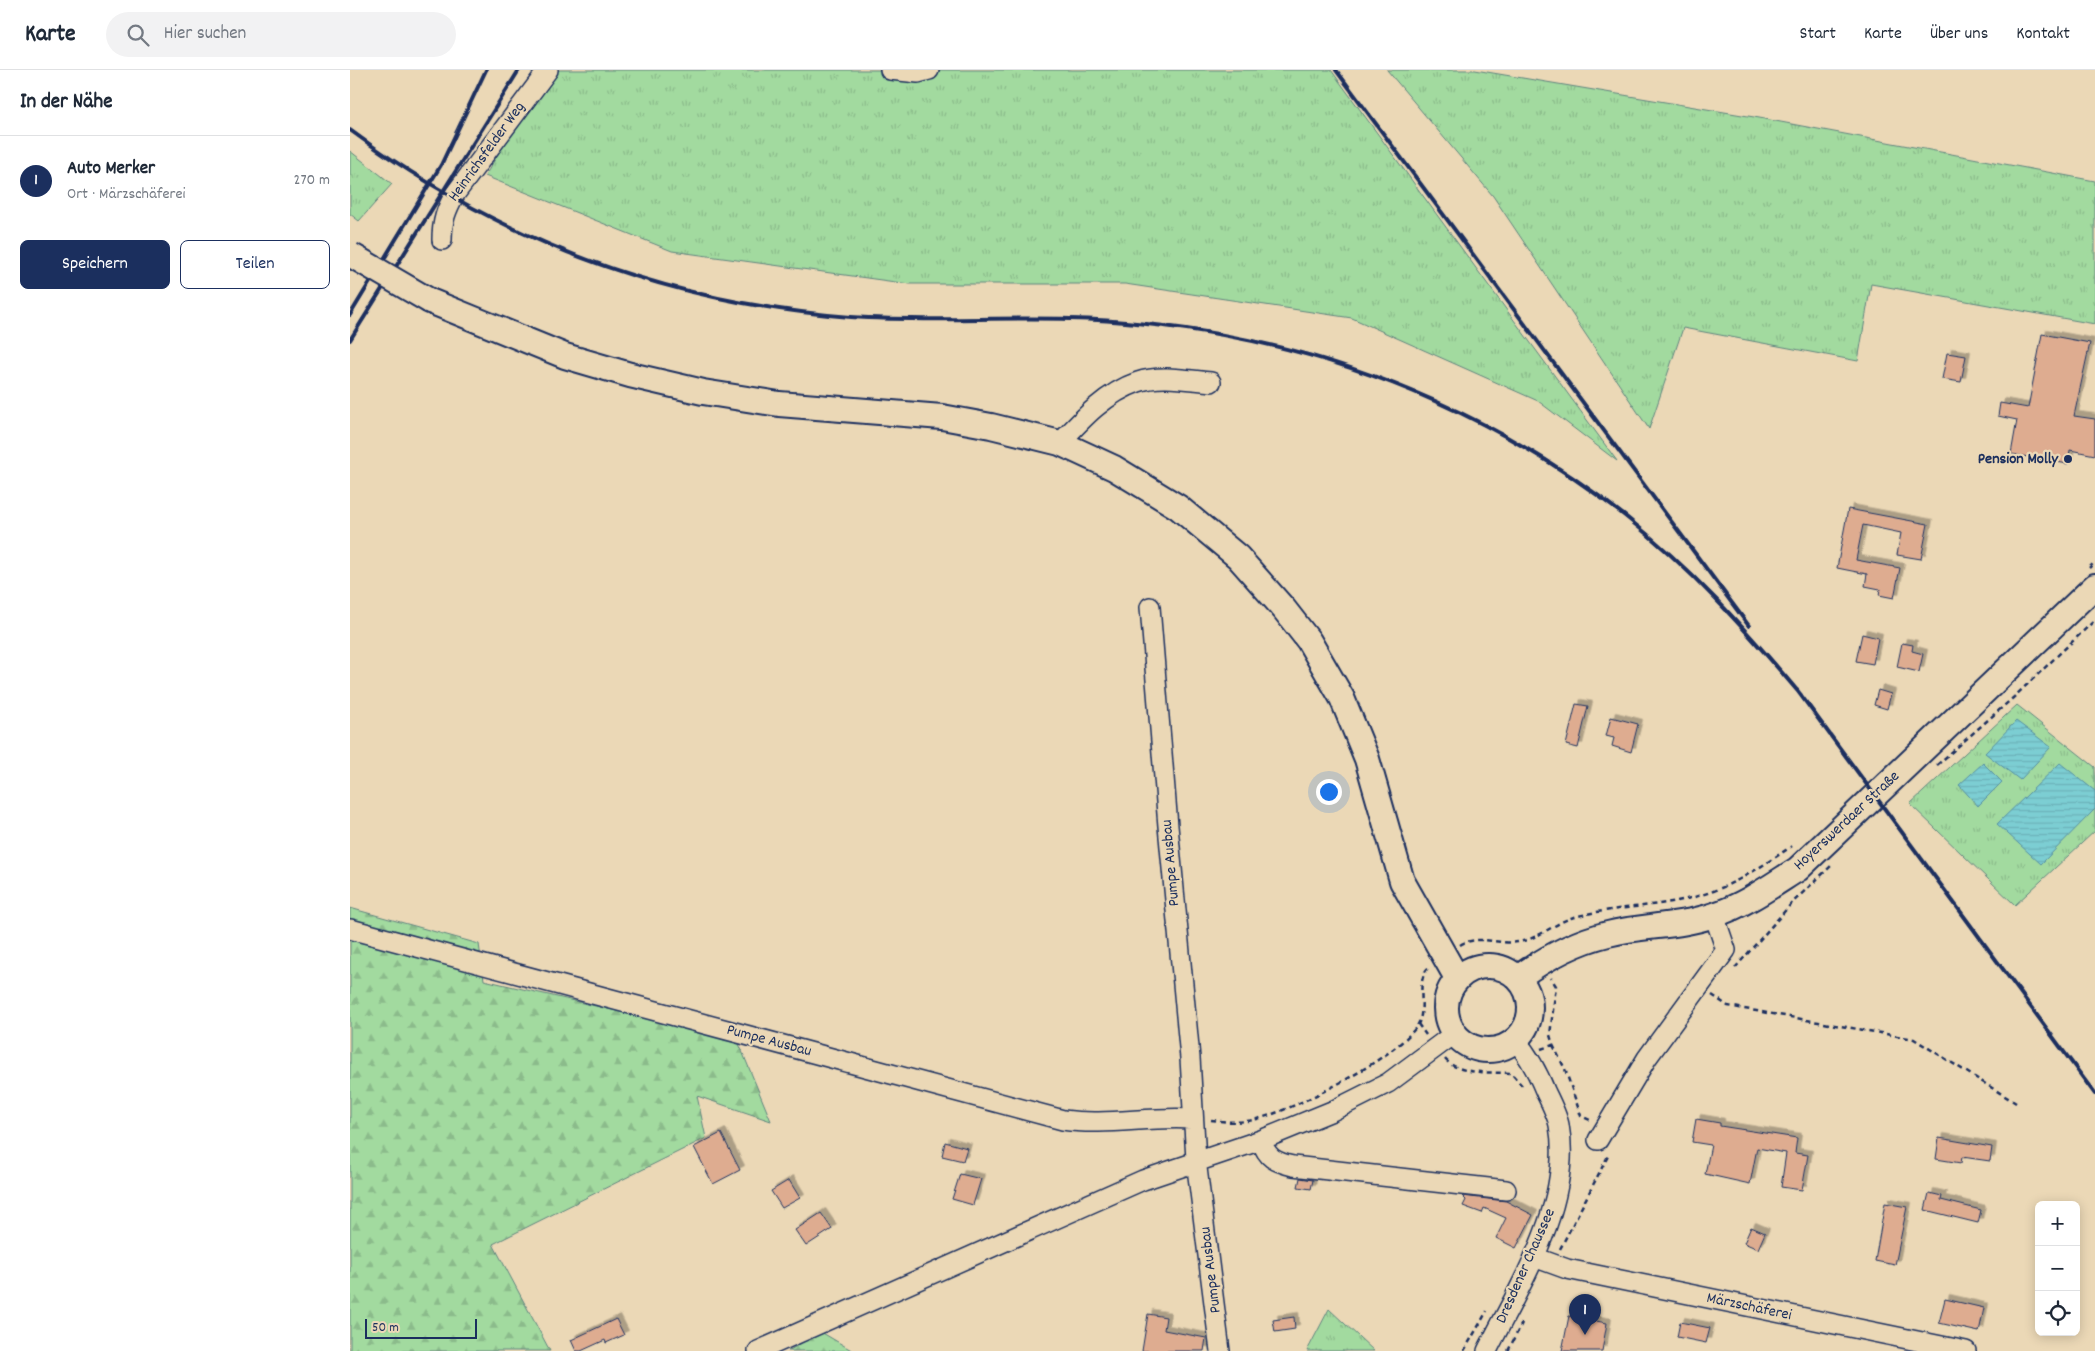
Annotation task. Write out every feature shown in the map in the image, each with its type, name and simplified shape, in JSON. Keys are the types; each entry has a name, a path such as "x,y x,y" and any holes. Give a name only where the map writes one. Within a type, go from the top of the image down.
{"main road":[{"path":"350,255 430,300 565,356 676,385 779,404 942,417 991,426 1060,444 1086,454 1131,478 1178,507 1209,531 1263,584 1304,635 1342,698 1366,759 1402,881 1458,978"},
{"name":"Hoyerswerdaer Straße","path":"1520,977 1540,962 1574,944 1609,933 1680,925 1714,915 1748,901 1798,869 2092,595"},
{"path":"1479,966 1494,966 1508,969 1520,977 1528,993 1531,1010 1523,1049 1478,1049 1464,1043 1454,1034 1447,1019 1446,1003 1449,992 1458,978 1467,971 1479,966"}],"street":[{"name":"Heinrichsfelder Weg","path":"442,240 442,224 455,194 548,70"},
{"path":"890,70 918,73 929,70"},
{"path":"1060,444 1082,419 1108,397 1139,381 1168,378 1211,382"},
{"name":"Pumpe Ausbau","path":"1150,607 1190,1058 1192,1119 1220,1351"},
{"path":"1605,1138 1648,1058 1706,994 1726,950 1714,915"},
{"name":"Pumpe Ausbau","path":"350,929 1063,1120 1083,1123 1169,1118 1192,1119"},
{"path":"758,1351 1144,1180 1196,1160 1261,1140 1332,1111 1380,1087 1454,1034"},
{"name":"Dresdener Chaussee","path":"1487,1351 1534,1257 1555,1200 1562,1157 1559,1124 1523,1049"},
{"path":"1261,1140 1264,1152 1275,1162 1293,1166 1506,1190"},
{"name":"Märzschäferei","path":"1534,1257 1552,1264 1966,1351"}],"path":[{"path":"1936,766 2007,704 2095,620"},
{"path":"1552,1264 1605,1138 1582,1116 1565,1069 1553,1045 1550,1035 1556,986 1525,941 1546,928 1571,918 1606,910 1647,906 1698,896 1737,882 1795,844"},
{"path":"1731,974 1791,904 1837,860"},
{"path":"1706,994 1718,988"},
{"path":"1706,994 1728,1006 1914,1039 2016,1102"},
{"path":"1192,1119 1236,1123 1258,1119 1315,1095 1361,1072 1393,1048 1418,1024 1451,1067 1511,1073 1528,1092"},
{"path":"1511,1073 1523,1049 1541,1049 1553,1045"},
{"path":"1464,1351 1492,1303"},
{"path":"1508,1351 1526,1316"}],"green space":[{"path":"548,70 1331,70 1617,461 1538,401 1352,318 1125,284 910,284 672,251 485,176"},
{"path":"1387,70 1475,70 1754,117 2095,181 2095,324 1871,284 1858,361 1683,328 1649,429 1493,196"},
{"path":"350,151 392,184 359,221 350,214"},
{"path":"2017,705 2095,767 2095,831 2015,905 1910,804"},
{"path":"350,908 479,944 484,980 737,1039 771,1121 697,1096 706,1138 493,1244 550,1351 350,1351"},
{"path":"1329,1309 1374,1351 1307,1351"},
{"path":"821,1332 853,1351 788,1351"}],"water":[{"path":"2016,721 2051,747 2020,780 1985,753"},
{"path":"1983,763 2002,782 1978,806 1959,785"},
{"path":"2060,763 2095,791 2095,809 2041,864 1997,824"}],"building":[{"path":"2042,334 2090,343 2074,416 2095,419 2095,455 2070,450 2068,464 2011,454 2017,420 1998,416 2000,403 2028,408"},
{"path":"1947,353 1966,356 1961,382 1942,379"},
{"path":"1848,509 1928,524 1921,559 1897,555 1901,533 1863,525 1856,560 1900,568 1894,598 1879,595 1880,589 1865,586 1867,574 1837,568"},
{"path":"1862,634 1878,638 1873,664 1856,661"},
{"path":"1902,643 1913,645 1912,651 1923,654 1919,672 1897,667"},
{"path":"1878,690 1891,694 1887,709 1874,705"},
{"path":"1576,704 1588,706 1578,748 1566,745"},
{"path":"1611,717 1638,724 1631,752 1612,746 1614,738 1606,736"},
{"path":"1696,1119 1720,1123 1720,1126 1797,1138 1795,1153 1808,1155 1802,1190 1781,1187 1786,1153 1757,1148 1750,1184 1705,1174 1711,1145 1692,1142"},
{"path":"721,1133 740,1170 713,1184 694,1147"},
{"path":"1939,1138 1992,1147 1990,1161 1962,1157 1961,1163 1936,1159"},
{"path":"945,1142 967,1148 963,1161 942,1156"},
{"path":"960,1174 981,1179 973,1205 952,1199"},
{"path":"1300,1178 1313,1180 1311,1189 1298,1187"},
{"path":"789,1180 800,1198 782,1208 771,1191"},
{"path":"1929,1193 1942,1196 1941,1200 1981,1210 1978,1223 1925,1210"},
{"path":"1462,1196 1506,1201 1533,1215 1516,1248 1496,1238 1506,1218 1484,1208 1482,1213 1463,1206 1466,1200"},
{"path":"1885,1203 1907,1207 1895,1265 1875,1261"},
{"path":"821,1213 832,1229 806,1246 795,1230"},
{"path":"1751,1227 1765,1233 1758,1249 1744,1243"},
{"path":"1945,1299 1984,1308 1979,1332 1939,1323"},
{"path":"1148,1314 1166,1317 1164,1330 1206,1338 1204,1351 1142,1351"},
{"path":"1569,1316 1607,1323 1602,1351 1562,1351"},
{"path":"1294,1317 1295,1329 1275,1332 1273,1320"},
{"path":"616,1319 624,1335 606,1343 605,1340 581,1351 576,1351 571,1340"},
{"path":"1680,1322 1710,1328 1706,1343 1677,1337"}],"railway":[{"path":"350,315 441,165 486,70"},
{"path":"350,340 519,70"},
{"path":"1336,70 1749,626"},
{"path":"350,130 407,169 465,204 525,234 587,260 650,281 715,297 782,309 851,317 1070,319 1166,326 1223,335 1277,347 1331,362 1384,380 1435,401 1485,425 1534,453 1580,483 1625,516 1673,557 1717,601 1801,695"},
{"path":"1797,690 2095,1094"}],"place":[{"name":"Pension Molly","path":"2068,459"},
{"name":"Auto Merker","path":"1585,1335"}]}
